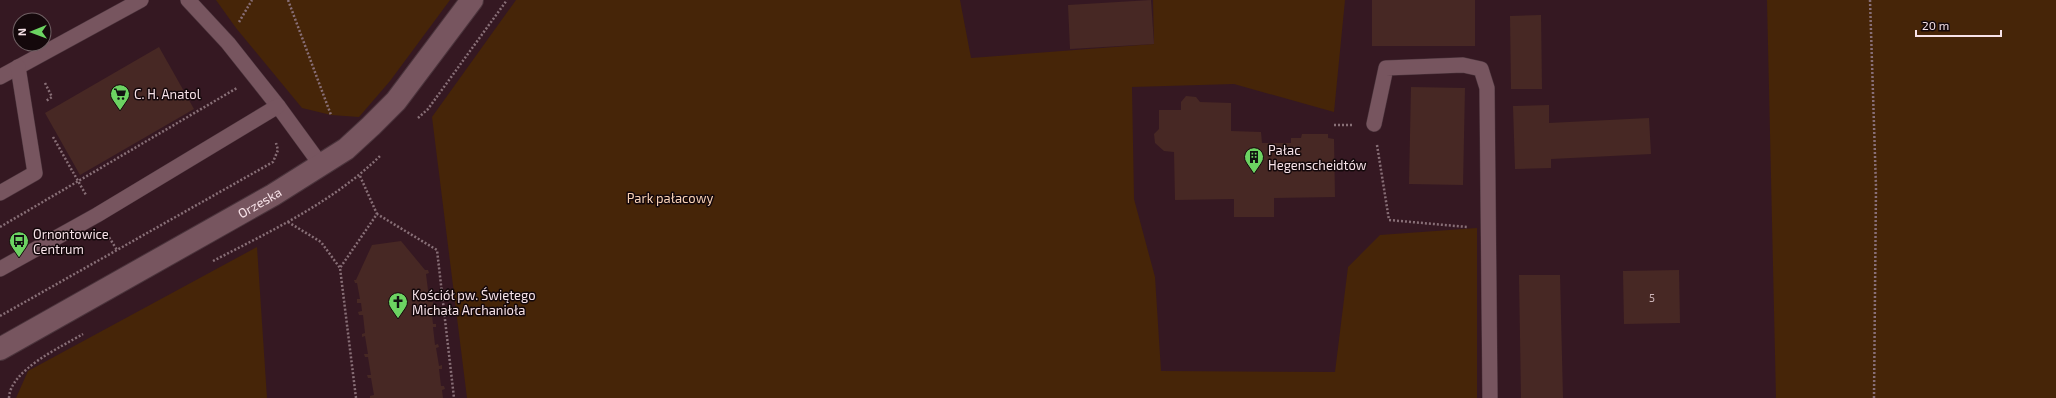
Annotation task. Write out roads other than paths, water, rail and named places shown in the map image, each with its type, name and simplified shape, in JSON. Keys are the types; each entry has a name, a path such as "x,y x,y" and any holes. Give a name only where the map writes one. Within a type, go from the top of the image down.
{"street":[{"name":"Orzeska","path":"0,349 273,195 351,144 396,101 472,0"}],"lane":[{"path":"0,77 141,0"},
{"path":"188,0 228,43 278,106 321,165"},
{"path":"1374,124 1386,68 1463,65 1481,69 1488,88 1490,398"},
{"path":"0,193 35,173 18,67"},
{"path":"0,269 97,215 278,106"}],"place":[{"name":"C. H. Anatol","path":"120,111"},
{"name":"Pałac Hegenscheidtów","path":"1254,174"},
{"name":"Ornontowice Centrum","path":"19,258"},
{"name":"Kościół pw. Świętego Michała Archanioła","path":"398,319"}],"park label":[{"name":"Park pałacowy","path":"670,198"}]}
